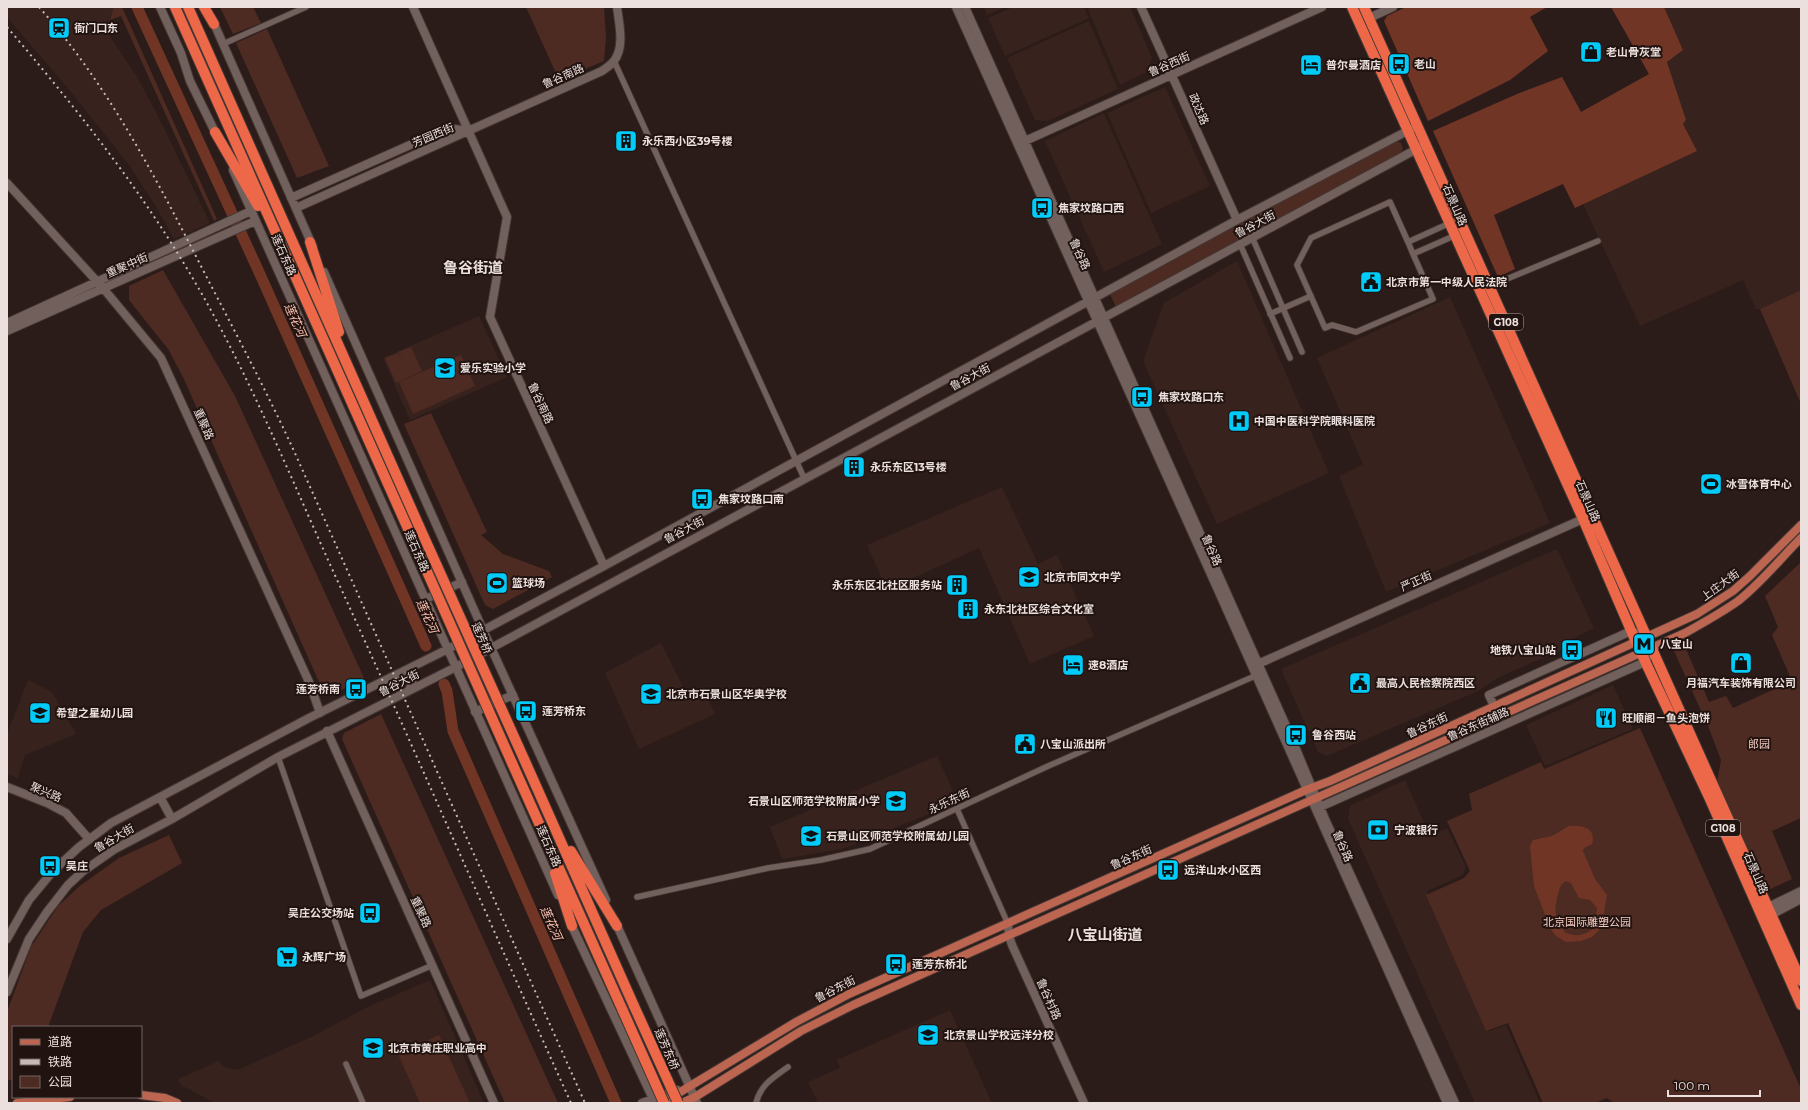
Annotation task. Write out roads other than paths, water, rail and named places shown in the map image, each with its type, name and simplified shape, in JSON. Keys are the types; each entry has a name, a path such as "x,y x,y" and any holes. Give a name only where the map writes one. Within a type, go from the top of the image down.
{"highway":[{"name":"莲石东路","path":"175,7 663,1103"},
{"name":"莲石东路","path":"188,7 419,526"},
{"path":"205,7 214,24"},
{"name":"石景山路","path":"1352,7 1413,128"},
{"name":"石景山路","path":"1364,7 1421,147 1450,224 1631,631 1765,914 1801,981"},
{"path":"215,132 286,255"},
{"name":"石景山路","path":"1421,147 1490,286 1652,648 1765,914 1801,1005"},
{"path":"310,242 353,378"},
{"name":"莲芳桥","path":"419,526 524,759"},
{"name":"莲石东路","path":"524,759 634,1006"},
{"path":"550,817 617,926"},
{"path":"538,822 572,926"},
{"name":"莲芳东桥","path":"634,1006 678,1103"}],"main road":[{"name":"上庄大街","path":"1636,642 1697,614 1733,591 1801,525"},
{"name":"上庄大街","path":"1643,657 1652,648 1702,624 1738,600 1756,585 1801,538"},
{"name":"鲁谷东街","path":"690,1086 796,1022 848,994 1008,924 1636,642"},
{"name":"鲁谷东街","path":"682,1103 696,1100 801,1032 829,1017 1314,798 1643,657"},
{"path":"663,1103 690,1086"},
{"path":"142,1095 164,1098 177,1103"},
{"path":"17,1103 61,1098"}],"street":[{"name":"莲石东路","path":"160,7 181,53 190,81 215,132 426,599 475,712 572,926 654,1100"},
{"path":"223,44 306,7"},
{"name":"鲁谷南路","path":"413,7 507,217 490,317 604,566"},
{"path":"618,7 620,49 614,61 804,478"},
{"name":"鲁谷路","path":"956,7 1093,299"},
{"name":"鲁谷路","path":"965,7 1025,141 1256,676 1310,789"},
{"name":"政达路","path":"1141,7 1237,220"},
{"name":"鲁谷西街","path":"1025,141 1322,7"},
{"path":"1369,18 1393,7"},
{"path":"214,24 483,630 696,1100"},
{"name":"鲁谷南路","path":"468,132 602,71 614,61"},
{"name":"芳园西街","path":"291,198 448,128 468,132"},
{"name":"鲁谷大街","path":"7,939 30,900 53,871 89,839 111,823 320,713 448,649 604,566 1237,220 1413,128"},
{"name":"芳园西街","path":"296,208 452,137 468,132"},
{"name":"鲁谷大街","path":"7,992 29,939 68,885 82,872 107,854 172,819 278,757 456,667 804,478 1421,147"},
{"name":"重聚路","path":"7,183 100,284 157,352 170,375 310,684 320,713"},
{"path":"1390,202 1408,242 1433,299 1356,332 1332,325 1325,328 1298,265 1311,238 1390,202"},
{"name":"重聚中街","path":"7,331 223,224 251,212"},
{"name":"重聚中街","path":"7,323 255,221"},
{"path":"1408,242 1450,224"},
{"path":"1413,254 1456,235"},
{"path":"1252,237 1302,352"},
{"path":"1490,286 1598,241"},
{"path":"1240,244 1290,358"},
{"path":"1270,314 1311,296"},
{"name":"鲁谷路","path":"1101,319 1258,664 1310,789 1447,1103"},
{"name":"严正街","path":"1258,664 1582,519"},
{"path":"426,599 462,582"},
{"path":"1494,706 1489,695 1631,631 1647,637"},
{"name":"鲁谷东街辅路","path":"1320,807 1643,657"},
{"path":"402,672 413,678 413,684 409,690"},
{"name":"永乐东街","path":"637,897 768,868 821,860 870,849 1046,767 1256,676"},
{"path":"475,712 513,695"},
{"name":"重聚路","path":"327,731 494,1103"},
{"path":"278,757 361,996 433,965"},
{"name":"聚兴路","path":"7,787 47,803 66,813 89,839"},
{"path":"160,797 172,819"},
{"name":"鲁谷路","path":"1314,798 1320,807 1455,1103"},
{"path":"957,809 1008,924"},
{"path":"1765,914 1801,891"},
{"path":"1765,914 1801,899"},
{"name":"鲁谷村路","path":"1008,924 1009,936 1084,1103"},
{"path":"346,1064 363,1103"},
{"path":"756,1103 759,1092 771,1079 788,1068"},
{"name":"鲁谷东街","path":"642,1103 690,1086"},
{"name":"鲁谷东街","path":"688,1103 696,1100"}],"waterway":[{"name":"莲花河","path":"137,7 259,272 426,646"},
{"name":"莲花河","path":"444,684 447,691 453,731 616,1103"}],"railway":[{"path":"39,7 87,68 129,133 167,201 261,383 294,451 585,1103"},
{"path":"7,27 100,141 143,200 183,262 225,337 281,453 571,1103"}],"place":[{"name":"衙门口东","path":"59,28"},
{"name":"老山骨灰堂","path":"1591,52"},
{"name":"老山","path":"1399,64"},
{"name":"普尔曼酒店","path":"1311,65"},
{"name":"永乐西小区39号楼","path":"626,141"},
{"name":"焦家坟路口西","path":"1042,208"},
{"name":"北京市第一中级人民法院","path":"1371,282"},
{"name":"爱乐实验小学","path":"445,368"},
{"name":"焦家坟路口东","path":"1142,397"},
{"name":"中国中医科学院眼科医院","path":"1239,421"},
{"name":"永乐东区13号楼","path":"854,467"},
{"name":"冰雪体育中心","path":"1711,484"},
{"name":"焦家坟路口南","path":"702,499"},
{"name":"北京市同文中学","path":"1029,577"},
{"name":"篮球场","path":"497,583"},
{"name":"永乐东区北社区服务站","path":"957,585"},
{"name":"永东北社区综合文化室","path":"968,609"},
{"name":"八宝山","path":"1644,644"},
{"name":"地铁八宝山站","path":"1572,650"},
{"name":"月福汽车装饰有限公司","path":"1741,663"},
{"name":"速8酒店","path":"1073,665"},
{"name":"最高人民检察院西区","path":"1360,683"},
{"name":"莲芳桥南","path":"356,689"},
{"name":"北京市石景山区华奥学校","path":"651,694"},
{"name":"莲芳桥东","path":"526,711"},
{"name":"希望之星幼儿园","path":"40,713"},
{"name":"旺顺阁－鱼头泡饼","path":"1606,718"},
{"name":"鲁谷西站","path":"1296,735"},
{"name":"八宝山派出所","path":"1025,744"},
{"name":"石景山区师范学校附属小学","path":"896,801"},
{"name":"宁波银行","path":"1378,830"},
{"name":"石景山区师范学校附属幼儿园","path":"811,836"},
{"name":"吴庄","path":"50,866"},
{"name":"远洋山水小区西","path":"1168,870"},
{"name":"吴庄公交场站","path":"370,913"},
{"name":"永辉广场","path":"287,957"},
{"name":"莲芳东桥北","path":"896,964"},
{"name":"北京景山学校远洋分校","path":"928,1035"},
{"name":"北京市黄庄职业高中","path":"373,1048"}],"district":[{"name":"鲁谷街道","path":"473,268"},
{"name":"八宝山街道","path":"1105,935"}],"park label":[{"name":"郎园","path":"1759,744"},
{"name":"北京国际雕塑公园","path":"1587,922"}]}
